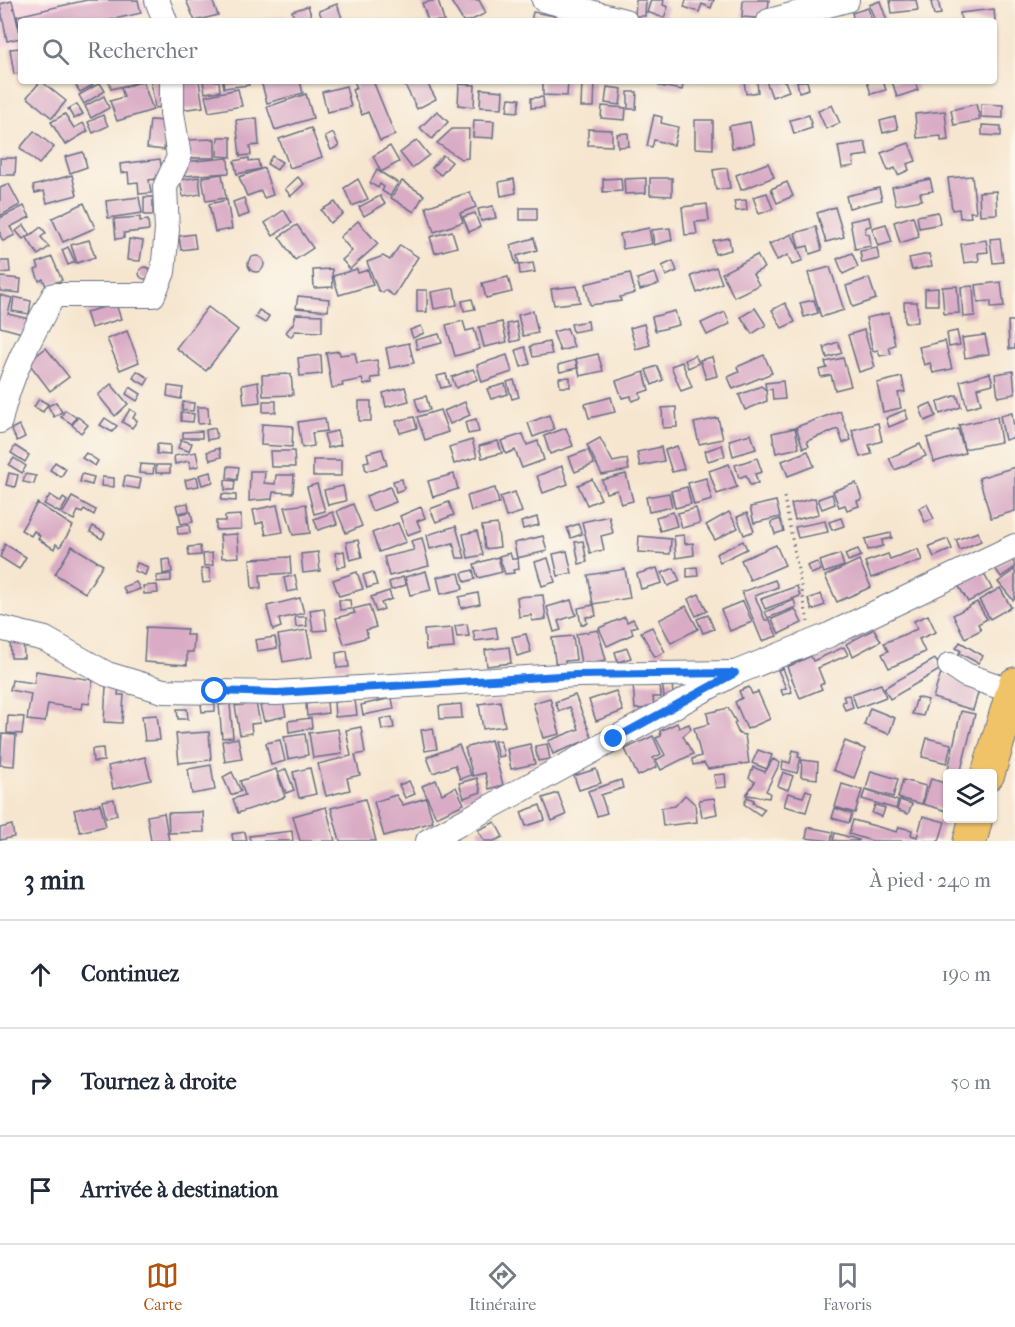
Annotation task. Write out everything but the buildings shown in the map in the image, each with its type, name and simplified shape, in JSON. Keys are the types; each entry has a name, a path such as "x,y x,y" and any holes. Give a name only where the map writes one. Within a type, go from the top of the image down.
{"highway":[{"path":"989,769 1013,687"},
{"path":"970,841 975,823"}],"street":[{"path":"157,0 164,18"},
{"path":"544,0 613,18"},
{"path":"780,18 847,0"},
{"path":"0,421 6,392 22,352 54,295 153,295 163,272 167,230 165,187 179,157 172,113 172,84"},
{"path":"428,841 735,673 829,635 1015,546"},
{"path":"0,628 45,639 107,674 162,691 277,693 576,675 735,673"},
{"path":"950,665 966,675 1013,687"}],"path":[{"path":"784,497 808,622 811,621 829,635"}],"shaded area":[{"path":"0,0 144,0 147,12 126,18 18,18 18,45 0,48"}],"route":[{"path":"215,691 277,693 576,675 735,673 614,739"}]}
